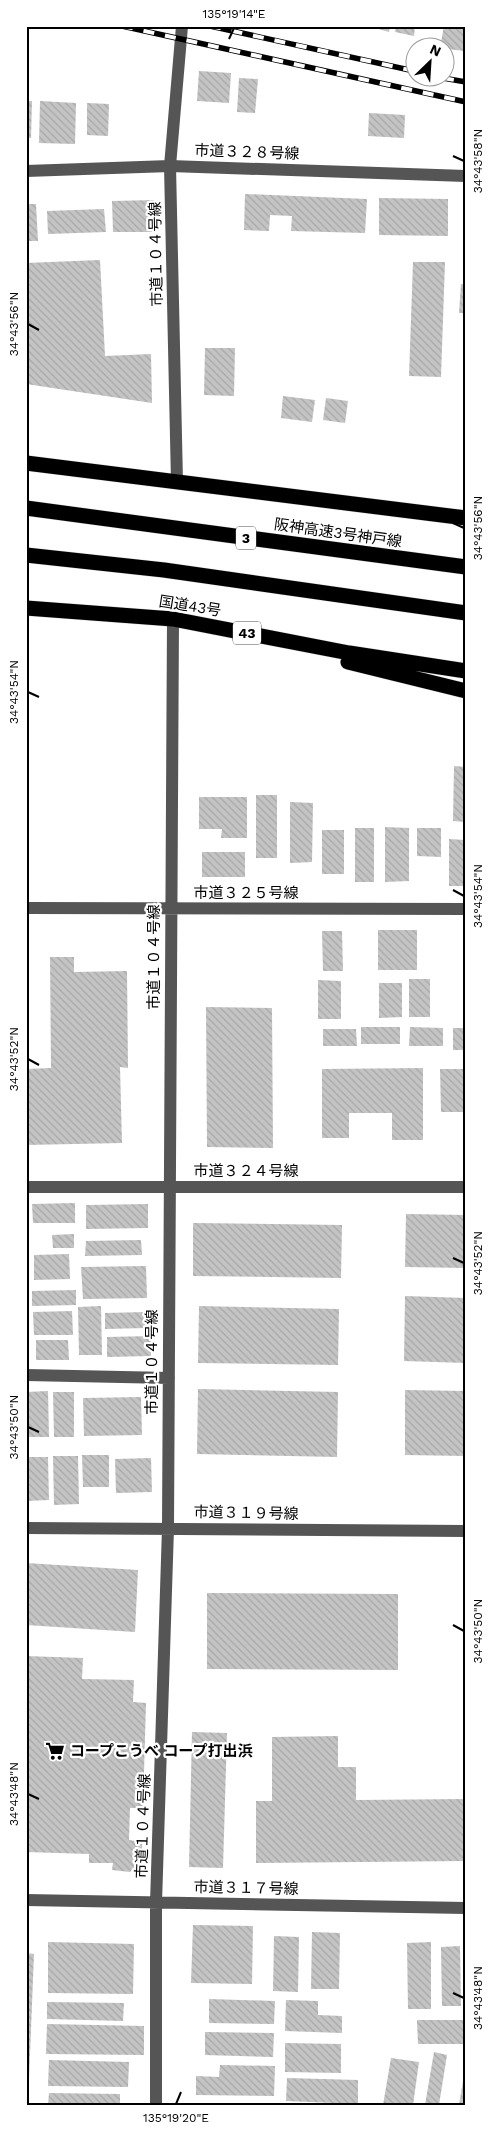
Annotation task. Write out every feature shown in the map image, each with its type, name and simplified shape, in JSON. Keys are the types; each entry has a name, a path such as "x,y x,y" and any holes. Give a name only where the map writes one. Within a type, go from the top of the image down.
{"highway":[{"path":"26,463 466,518"},
{"name":"阪神高速3号神戸線","path":"26,508 466,568"},
{"path":"26,555 164,570 466,613"},
{"name":"国道43号","path":"26,608 173,619 349,653 466,671"},
{"path":"173,619 465,691"}],"street":[{"name":"市道１０４号線","path":"177,482 170,166 182,26"},
{"name":"市道３２８号線","path":"26,171 170,166 466,176"},
{"name":"市道１０４号線","path":"156,2105 156,1903 168,1528 173,619"},
{"name":"市道３２５号線","path":"26,908 466,909"},
{"name":"市道３２４号線","path":"26,1187 466,1187"},
{"path":"26,1375 168,1378"},
{"name":"市道３１９号線","path":"26,1528 466,1531"},
{"name":"市道３１７号線","path":"26,1900 466,1908"}],"building":[{"path":"368,26 390,26 389,32"},
{"path":"396,26 415,26 414,36 395,32"},
{"path":"444,26 466,26 464,51 454,50 454,38 442,38"},
{"path":"199,71 231,73 229,103 197,101"},
{"path":"239,78 258,79 255,113 237,112"},
{"path":"26,101 32,101 31,138 26,138"},
{"path":"40,101 76,103 75,144 39,143"},
{"path":"87,103 109,104 108,136 87,135"},
{"path":"369,113 405,115 404,138 368,136"},
{"path":"245,194 367,199 365,233 291,231 292,216 270,215 269,231 244,230"},
{"path":"379,198 448,199 448,236 379,235"},
{"path":"154,200 154,232 113,232 112,201"},
{"path":"26,204 36,204 38,241 26,241"},
{"path":"104,209 106,232 48,234 47,211"},
{"path":"100,260 105,356 151,354 152,403 26,384 26,263"},
{"path":"413,262 445,262 441,377 409,376"},
{"path":"461,284 466,284 466,313 459,313"},
{"path":"205,348 235,348 234,396 204,395"},
{"path":"283,396 315,400 312,422 281,418"},
{"path":"326,398 348,401 345,423 323,420"},
{"path":"454,766 466,767 466,822 453,821"},
{"path":"256,795 277,795 277,858 256,858"},
{"path":"199,797 247,797 247,838 221,838 222,829 199,829"},
{"path":"290,802 313,803 312,862 290,863"},
{"path":"385,827 409,828 409,881 385,882"},
{"path":"355,828 374,828 374,882 355,882"},
{"path":"417,828 441,828 441,857 417,856"},
{"path":"322,830 344,830 344,874 322,874"},
{"path":"449,839 465,840 465,886 449,886"},
{"path":"202,852 245,852 245,877 202,877"},
{"path":"378,930 417,930 417,970 378,970"},
{"path":"322,931 342,931 343,971 323,971"},
{"path":"50,957 74,957 74,972 127,971 128,1068 120,1067 122,1143 26,1145 26,1069 51,1068"},
{"path":"409,979 430,979 430,1017 409,1017"},
{"path":"318,980 341,981 341,1019 318,1019"},
{"path":"379,983 402,983 402,1017 379,1018"},
{"path":"206,1007 272,1008 273,1148 207,1147"},
{"path":"361,1027 400,1027 400,1044 361,1044"},
{"path":"410,1027 443,1028 443,1046 409,1046"},
{"path":"453,1028 466,1028 466,1050 453,1050"},
{"path":"323,1029 356,1029 357,1046 323,1046"},
{"path":"423,1068 423,1140 392,1140 392,1113 349,1113 349,1138 322,1138 322,1069"},
{"path":"440,1069 466,1069 466,1112 441,1112"},
{"path":"75,1203 75,1223 33,1223 32,1204"},
{"path":"148,1204 148,1228 86,1229 86,1205"},
{"path":"406,1214 466,1215 466,1268 405,1267"},
{"path":"193,1223 342,1225 341,1278 193,1276"},
{"path":"74,1234 74,1248 53,1248 52,1235"},
{"path":"141,1240 142,1255 85,1256 86,1241"},
{"path":"69,1254 70,1279 34,1280 34,1255"},
{"path":"146,1266 147,1298 83,1299 81,1267"},
{"path":"76,1290 76,1305 32,1306 32,1291"},
{"path":"405,1296 466,1298 466,1363 404,1361"},
{"path":"101,1306 102,1355 79,1355 78,1307"},
{"path":"199,1306 339,1309 338,1365 198,1363"},
{"path":"72,1311 73,1335 34,1335 33,1312"},
{"path":"146,1312 146,1328 105,1329 105,1313"},
{"path":"151,1336 151,1356 107,1357 107,1337"},
{"path":"36,1340 68,1340 69,1360 36,1360"},
{"path":"198,1389 338,1392 337,1457 197,1454"},
{"path":"405,1390 466,1391 466,1456 405,1455"},
{"path":"48,1391 49,1437 26,1437 26,1392"},
{"path":"53,1392 74,1392 74,1437 54,1437"},
{"path":"141,1397 142,1435 84,1436 83,1398"},
{"path":"82,1455 109,1455 109,1487 83,1487"},
{"path":"53,1456 78,1456 79,1504 54,1505"},
{"path":"26,1457 48,1457 49,1500 26,1501"},
{"path":"151,1458 152,1492 116,1493 115,1459"},
{"path":"26,1563 138,1570 135,1632 26,1625"},
{"path":"207,1593 398,1594 398,1670 207,1669"},
{"path":"26,1656 83,1658 82,1679 134,1680 133,1702 146,1703 143,1808 130,1808 129,1840 142,1842 142,1860 130,1872 112,1870 113,1863 89,1863 89,1854 26,1852"},
{"path":"192,1732 227,1733 223,1868 189,1867"},
{"path":"338,1736 338,1767 356,1767 356,1800 466,1799 466,1861 256,1863 256,1801 272,1801 272,1737"},
{"path":"193,1925 253,1926 252,1984 191,1983"},
{"path":"312,1932 340,1933 339,1989 311,1989"},
{"path":"274,1936 299,1937 298,1992 273,1991"},
{"path":"48,1942 134,1944 133,1994 48,1993"},
{"path":"431,1942 431,2009 408,2009 407,1943"},
{"path":"460,1946 461,2006 442,2006 441,1947"},
{"path":"26,1953 34,1954 28,2105 26,2105"},
{"path":"209,1999 275,2001 274,2024 209,2023"},
{"path":"286,2000 318,2001 318,2015 342,2016 342,2033 285,2031"},
{"path":"47,2002 124,2003 123,2021 47,2019"},
{"path":"417,2020 466,2020 466,2044 418,2044"},
{"path":"47,2024 144,2026 144,2055 46,2054"},
{"path":"205,2032 274,2033 273,2057 205,2055"},
{"path":"285,2043 341,2044 341,2073 285,2072"},
{"path":"434,2052 447,2055 439,2105 425,2105"},
{"path":"391,2058 419,2062 413,2105 383,2105"},
{"path":"49,2060 129,2062 128,2087 48,2086"},
{"path":"220,2065 275,2066 274,2096 196,2095 196,2076 219,2077"},
{"path":"465,2069 466,2105 459,2105"},
{"path":"287,2078 358,2080 358,2104 286,2101"},
{"path":"49,2093 120,2094 120,2105 48,2105"}],"railway":[{"path":"122,26 466,102"},
{"path":"210,26 404,69"},
{"path":"454,80 466,82"}],"place":[{"name":"コープこうべ コープ打出浜","path":"55,1751"}]}
